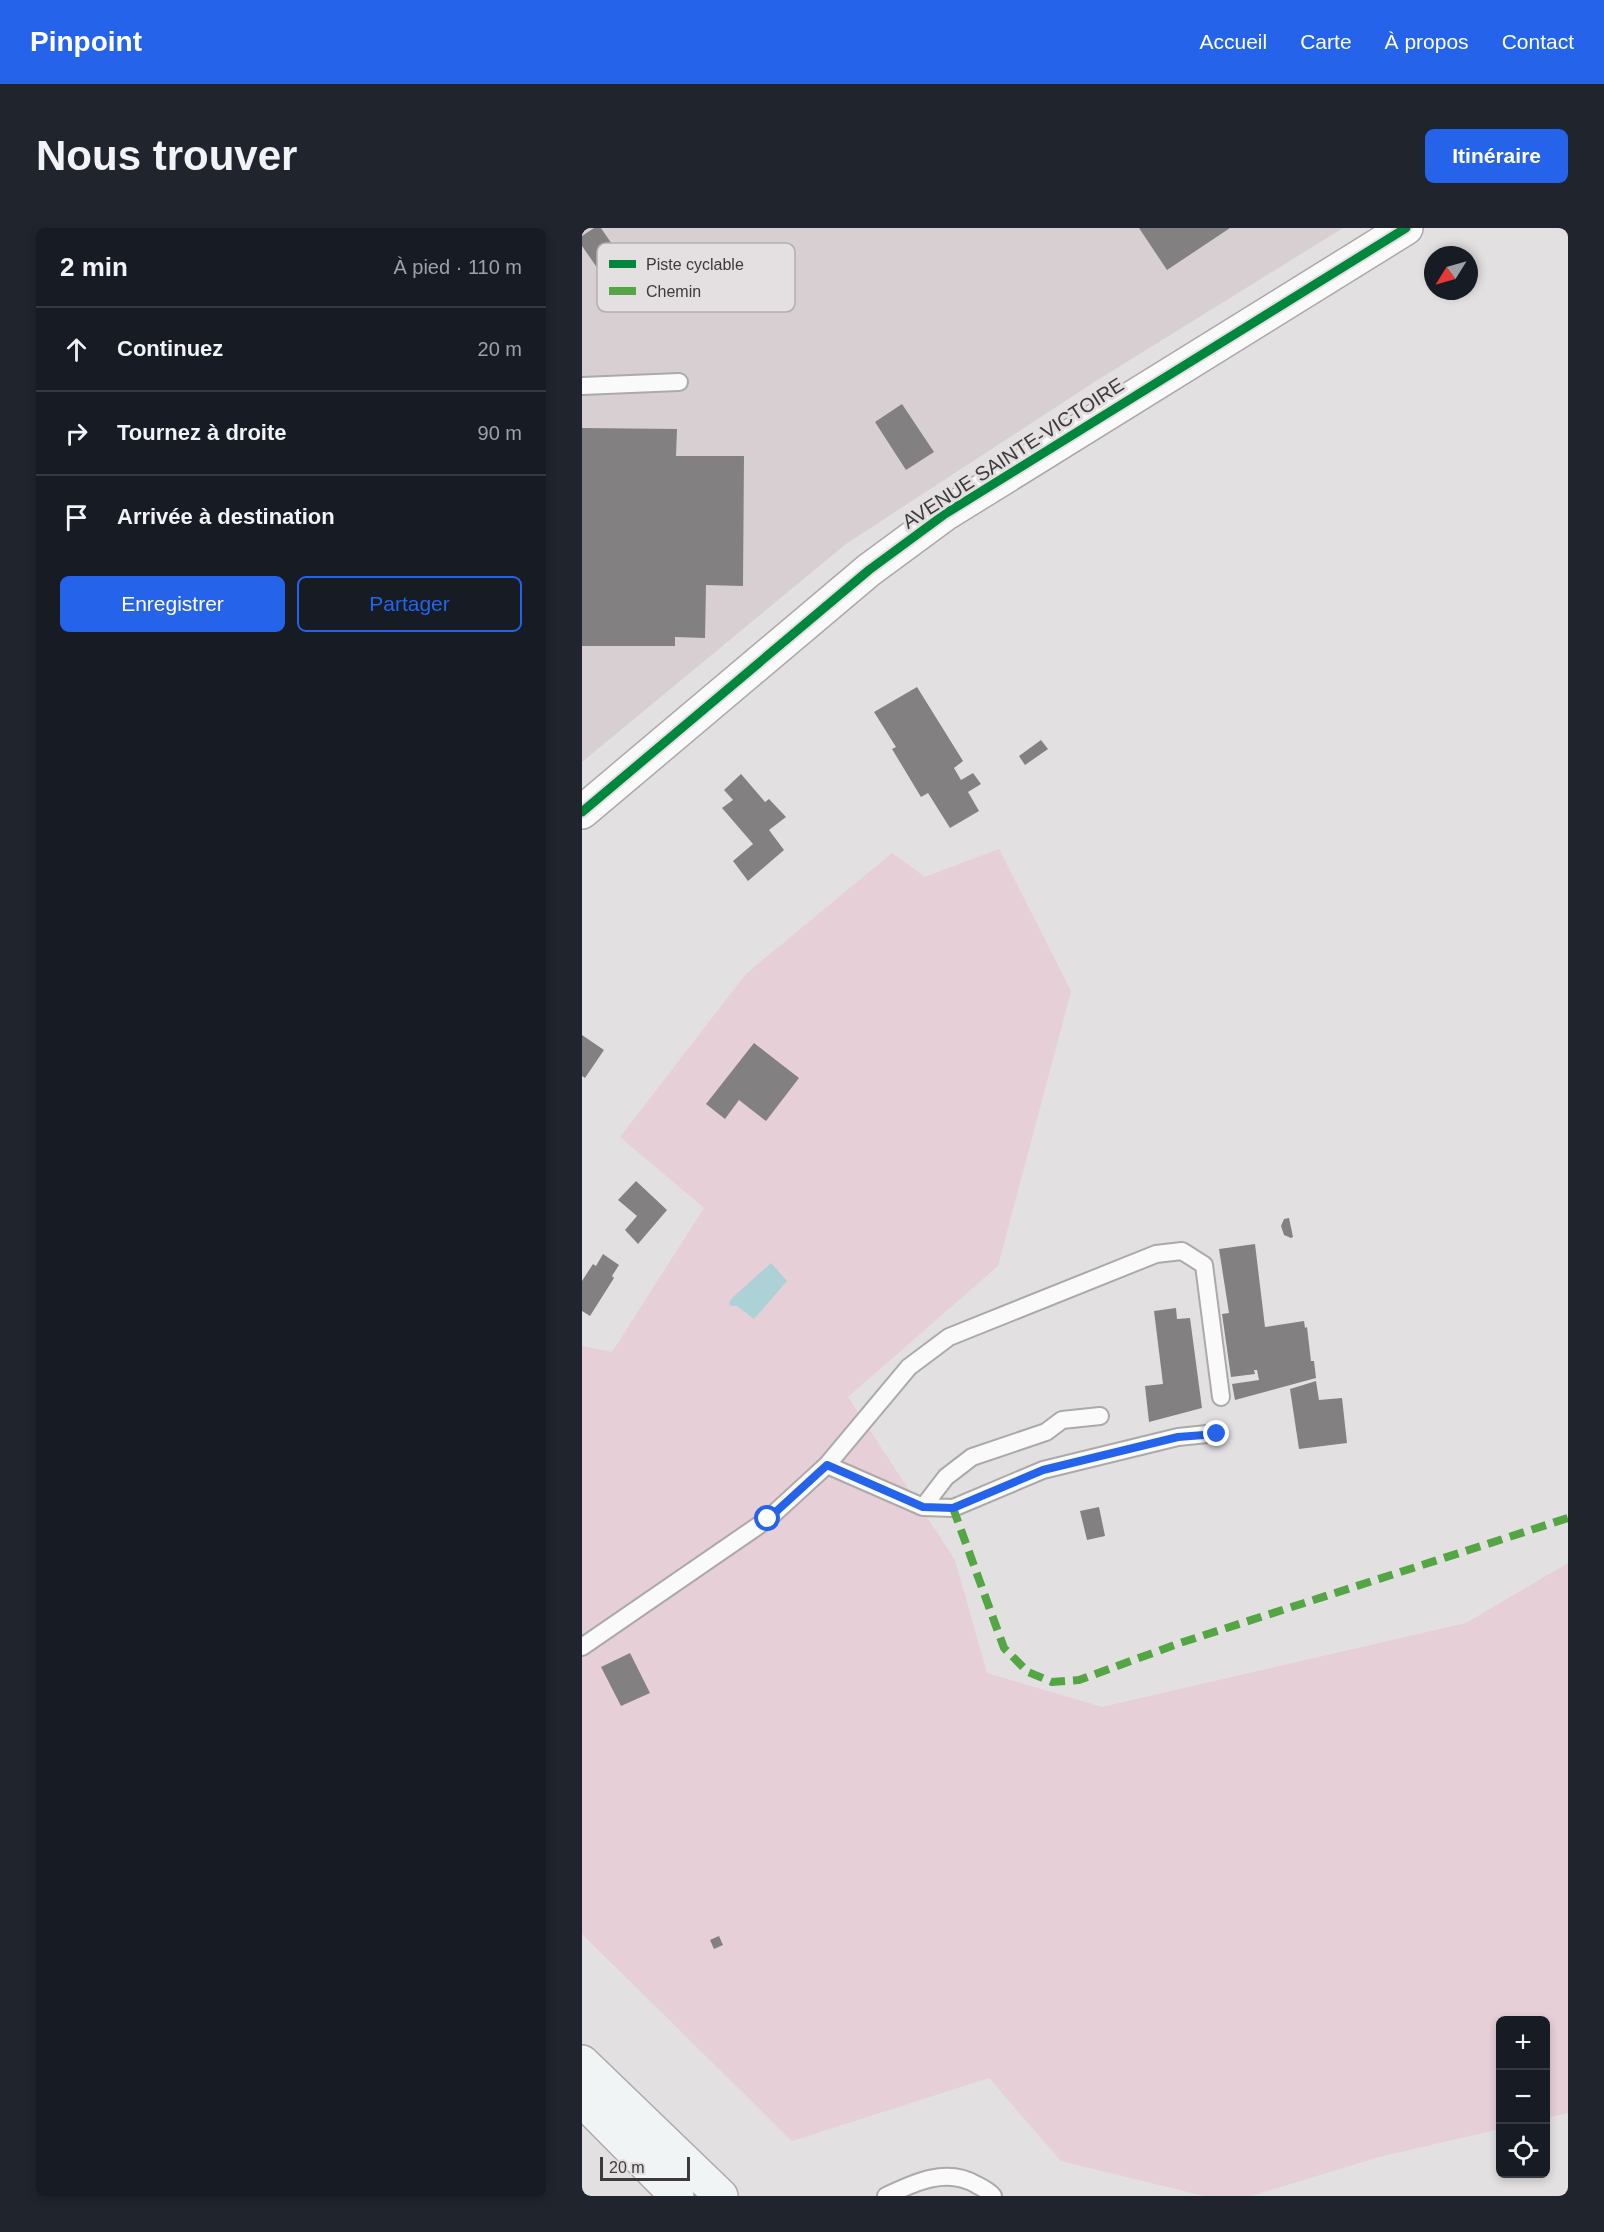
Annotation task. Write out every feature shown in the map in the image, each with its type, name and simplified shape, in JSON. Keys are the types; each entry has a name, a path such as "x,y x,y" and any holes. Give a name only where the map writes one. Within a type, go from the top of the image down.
{"main road":[{"path":"582,2061 721,2196"},
{"path":"582,2100 678,2196"}],"street":[{"name":"AVENUE SAINTE-VICTOIRE","path":"582,812 869,570 945,514 1406,228"}],"lane":[{"path":"582,386 680,382"},
{"path":"582,1647 768,1519 827,1465 909,1366 949,1337 1156,1254 1182,1251 1204,1265 1221,1397"},
{"path":"923,1507 946,1477 972,1457 1046,1432 1062,1420 1100,1416"},
{"path":"827,1465 923,1507 953,1508 1043,1470 1178,1437 1217,1434"},
{"path":"886,2196 915,2182 938,2177 965,2178 993,2196"}],"shaded area":[{"path":"582,228 1343,228 1096,381 846,544 582,762"},
{"path":"999,849 1071,991 998,1266 848,1397 955,1560 987,1673 1102,1707 1466,1623 1568,1563 1568,2113 1550,2117 1550,2016 1496,2016 1496,2130 1379,2157 1251,2196 1204,2196 1061,2161 989,2078 792,2141 582,1934 582,1346 612,1352 704,1208 620,1137 746,974 892,853 925,877"}],"water":[{"path":"771,1263 787,1281 754,1319 737,1306 731,1306 729,1303 732,1298"}],"building":[{"path":"594,228 601,228 611,243 597,243 597,268 582,246 582,236"},
{"path":"1139,228 1230,228 1167,270"},
{"path":"902,404 934,452 906,470 875,422"},
{"path":"582,428 677,429 676,456 744,456 743,586 706,585 705,638 675,637 675,646 582,646"},
{"path":"917,687 963,761 954,768 961,780 973,773 981,784 968,792 979,811 950,828 928,793 921,797 892,749 896,747 874,712"},
{"path":"1041,740 1048,749 1025,765 1019,756"},
{"path":"741,774 765,802 769,799 786,817 769,830 784,850 748,881 733,861 753,844 722,808 733,800 724,790"},
{"path":"582,1035 604,1050 585,1078 582,1076"},
{"path":"754,1043 799,1078 766,1121 739,1100 725,1119 706,1104"},
{"path":"636,1181 667,1210 638,1244 625,1230 637,1216 618,1200"},
{"path":"1289,1218 1293,1237 1291,1238 1284,1235 1281,1226 1284,1219"},
{"path":"1255,1244 1265,1327 1304,1321 1316,1378 1235,1400 1232,1384 1259,1380 1257,1370 1254,1370 1255,1374 1231,1377 1222,1314 1229,1313 1219,1249"},
{"path":"603,1254 619,1265 612,1276 614,1278 590,1316 582,1311 582,1281 593,1264 596,1266"},
{"path":"1176,1308 1177,1319 1190,1318 1202,1408 1149,1422 1145,1386 1163,1384 1154,1311"},
{"path":"1316,1381 1319,1400 1342,1398 1347,1443 1299,1449 1290,1389"},
{"path":"1099,1507 1105,1536 1087,1540 1080,1511"},
{"path":"630,1653 650,1693 621,1706 601,1667"},
{"path":"719,1936 723,1945 714,1949 710,1940"}],"marked path":[{"path":"953,1508 1004,1648 1028,1672 1052,1682 1079,1680 1180,1643 1568,1518"}],"cycle path":[{"path":"582,812 869,570 945,514 1406,228"}],"route":[{"path":"768,1519 827,1465 923,1507 953,1508 1043,1470 1178,1437 1217,1434"}]}
